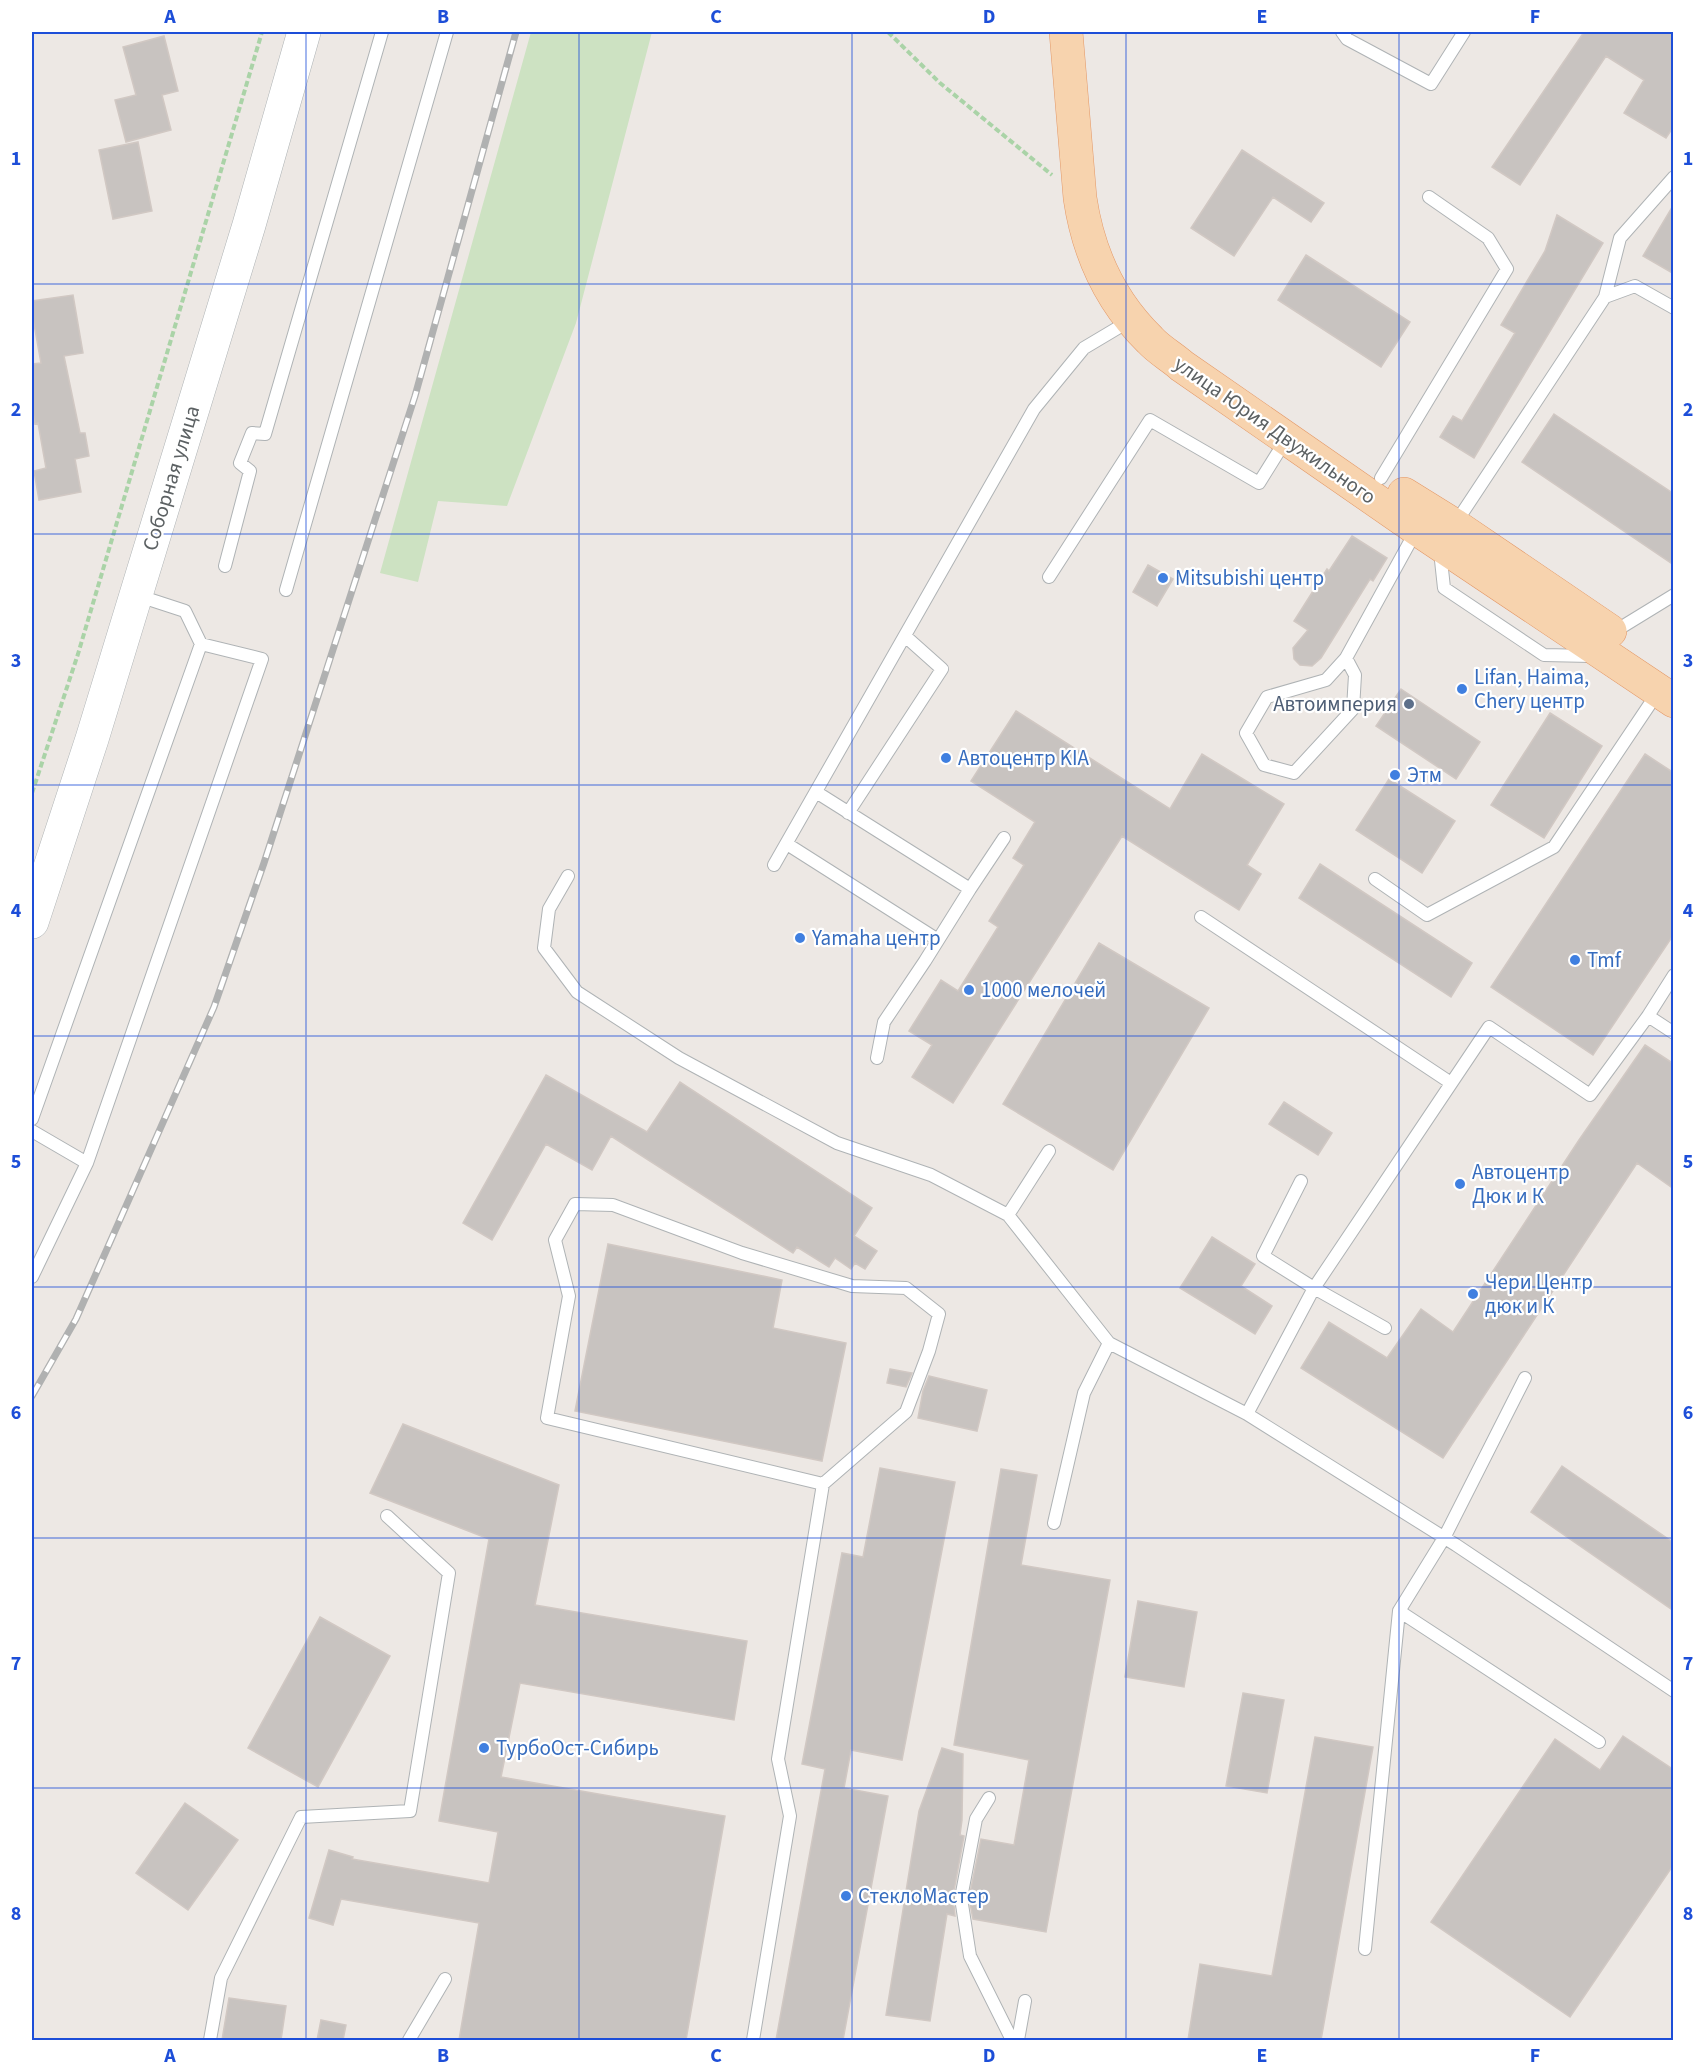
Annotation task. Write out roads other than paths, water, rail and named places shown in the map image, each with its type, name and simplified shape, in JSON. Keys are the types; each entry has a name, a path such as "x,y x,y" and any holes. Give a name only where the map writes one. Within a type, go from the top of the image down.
{"main road":[{"name":"улица Юрия Двужильного","path":"1066,32 1083,219 1094,256 1109,287 1139,315 1235,386 1381,478 1435,527"},
{"name":"улица Юрия Двужильного","path":"1083,32 1101,216 1149,340 1182,366 1287,437 1435,527 1609,644 1669,690"}],"street":[{"name":"Соборная улица","path":"32,922 68,816 249,225 304,32"}],"lane":[{"path":"225,566 250,471 240,463 252,433 265,435 382,32"},
{"path":"286,590 447,32"},
{"path":"1342,32 1347,39 1431,84 1464,32"},
{"path":"1346,658 1354,675 1353,709 1294,773 1264,765 1246,733 1267,697 1326,680 1346,658 1435,527 1605,297 1620,238 1674,177"},
{"path":"1381,478 1507,269 1488,238 1429,198"},
{"path":"1605,297 1635,286 1674,308"},
{"path":"774,865 1034,409 1084,348 1139,315"},
{"path":"1050,577 1150,420 1259,483 1287,437"},
{"path":"32,1119 201,644 185,611 136,594"},
{"path":"1609,644 1674,595"},
{"path":"848,813 942,669 905,636"},
{"path":"32,1276 87,1164 262,659 201,644"},
{"path":"1375,879 1427,915 1554,847 1669,690"},
{"path":"816,792 970,889"},
{"path":"877,1058 884,1022 1004,838"},
{"path":"787,844 938,940"},
{"path":"568,876 549,909 544,948 577,992 679,1058 837,1143 931,1175 1008,1215 1108,1343 1247,1414 1444,1538 1674,1691"},
{"path":"1201,917 1451,1083"},
{"path":"1247,1414 1314,1288 1489,1027 1590,1095 1672,981"},
{"path":"1648,1016 1674,1033"},
{"path":"32,1131 87,1164"},
{"path":"1008,1215 1049,1151"},
{"path":"1301,1181 1263,1256 1385,1328"},
{"path":"753,2040 790,1816 778,1759 823,1484 906,1412 929,1351 939,1314 906,1288 852,1286 742,1253 613,1205 575,1204 555,1240 569,1296 547,1418 823,1484"},
{"path":"1054,1523 1084,1393 1108,1343"},
{"path":"1365,1949 1399,1611 1444,1538 1526,1378"},
{"path":"210,2040 221,1978 301,1817 410,1811 448,1573 387,1516"},
{"path":"1399,1611 1599,1742"},
{"path":"989,1798 976,1819 961,1898 970,1956 1012,2040"},
{"path":"409,2040 445,1979"},
{"path":"1018,2040 1024,2001"}],"railway":[{"path":"32,1396 76,1319 214,1007 264,863 415,396 516,32"}],"place":[{"name":"Mitsubishi центр","path":"1163,578"},
{"name":"Lifan, Haima, Chery центр","path":"1462,689"},
{"name":"Автоимперия","path":"1409,704"},
{"name":"Автоцентр KIA","path":"946,758"},
{"name":"Этм","path":"1395,775"},
{"name":"Yamaha центр","path":"800,938"},
{"name":"Tmf","path":"1575,960"},
{"name":"1000 мелочей","path":"969,990"},
{"name":"Автоцентр Дюк и К","path":"1460,1184"},
{"name":"Чери Центр дюк и К","path":"1473,1294"},
{"name":"ТурбоОст-Сибирь","path":"484,1748"},
{"name":"СтеклоМастер","path":"846,1896"}]}
